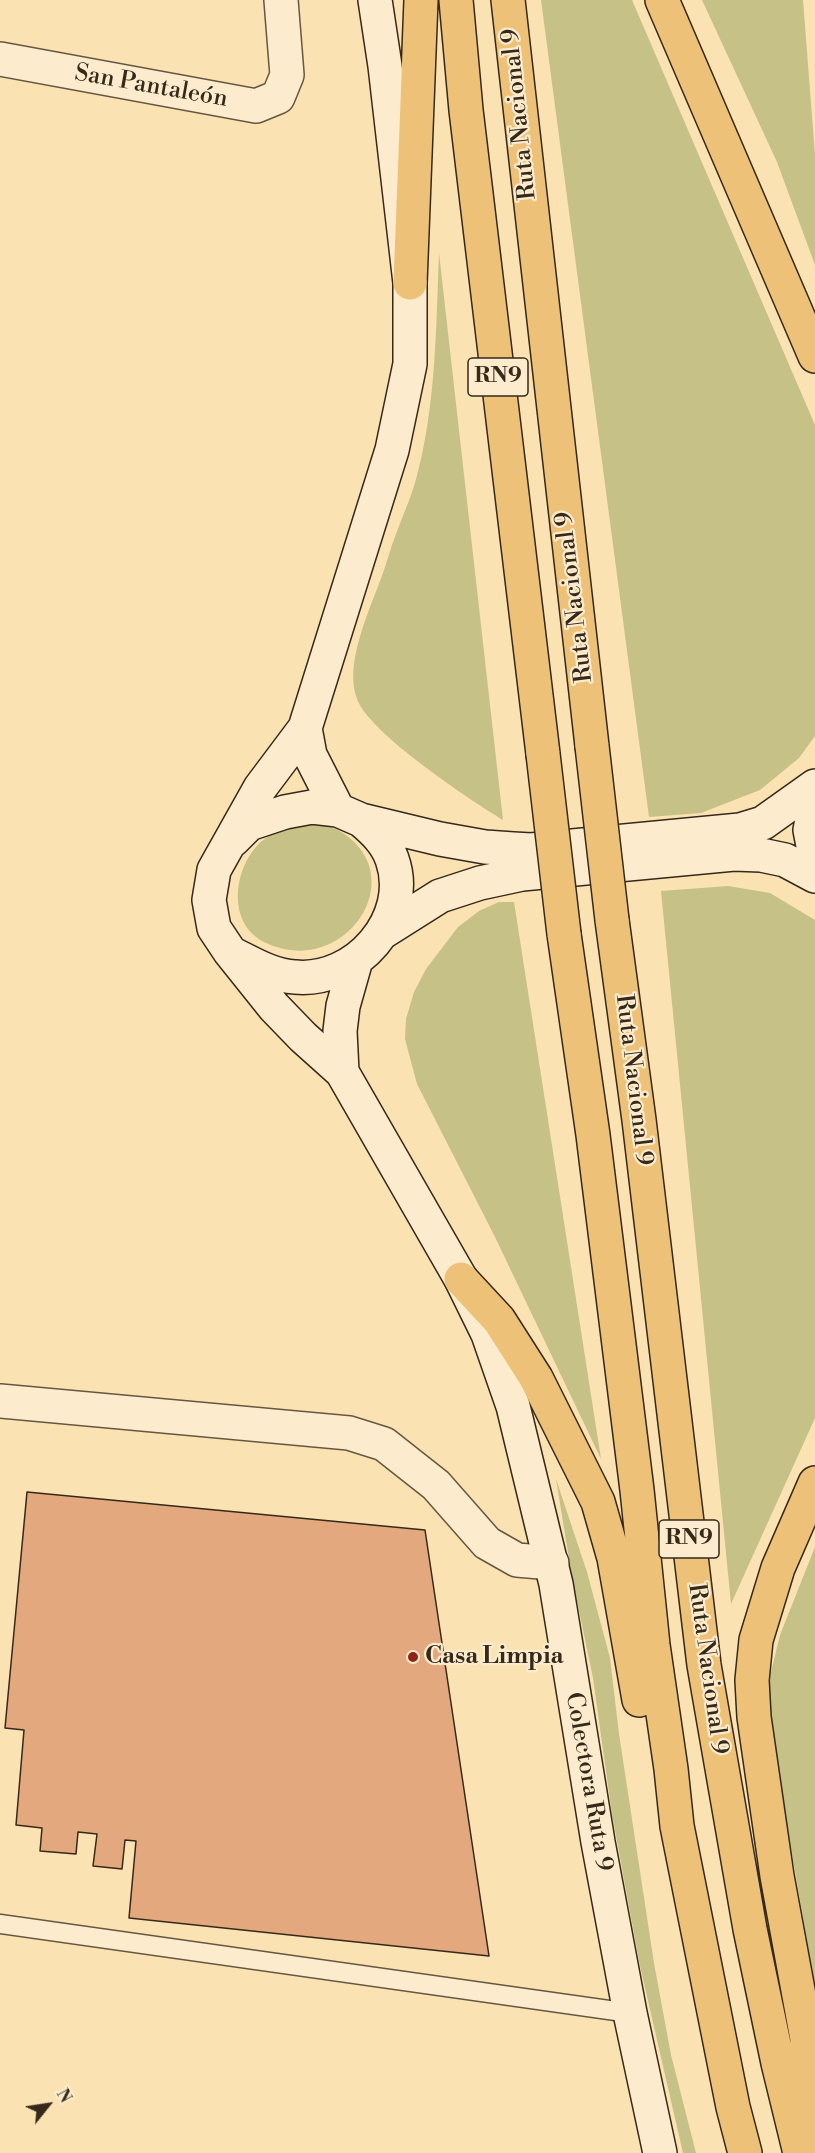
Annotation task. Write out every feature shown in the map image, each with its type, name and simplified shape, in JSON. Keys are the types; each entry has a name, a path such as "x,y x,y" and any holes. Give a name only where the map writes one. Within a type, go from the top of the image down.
{"highway":[{"path":"410,283 421,0"},
{"name":"Ruta Nacional 9","path":"456,0 466,110 564,934 593,1135 637,1490 653,1645 677,1826 730,2095 745,2153"},
{"name":"Ruta Nacional 9","path":"508,0 612,920 639,1120 704,1665 750,1929 778,2063 800,2153"},
{"path":"662,0 815,356"},
{"path":"461,1279 499,1320 536,1378 598,1502 616,1570 664,1866 689,1999 717,2128 725,2153"},
{"path":"809,2153 807,2039 777,1876 754,1717 752,1680 756,1640 778,1568 815,1483"}],"street":[{"name":"San Pantaleón","path":"0,59 256,106 278,97 287,75 281,0"},
{"path":"342,1072 274,1007 230,952 214,928 209,900 214,870 229,843 260,788 305,728 392,450 410,364 410,283 385,66 375,0"},
{"path":"305,728 310,755 350,815 380,836 392,858 398,883 394,908 384,932"},
{"path":"229,843 249,824 285,812 312,807 485,848 531,850 740,830 764,823 815,786"},
{"path":"815,804 810,830 815,855"},
{"path":"230,952 265,970 295,978 327,974 356,960 384,932 440,896 480,883 522,874 734,854 761,855 785,860 815,876"},
{"path":"342,1072 340,1031 343,1006 356,960"},
{"name":"Colectora Ruta 9","path":"342,1072 461,1279 488,1334 513,1406 552,1563 598,1842 630,2013 660,2153"},
{"path":"0,1401 349,1433 384,1444 436,1485 487,1543 517,1560 552,1563"}],"lane":[{"path":"0,1924 630,2013"}],"shaded area":[{"path":"541,0 632,0 815,425 815,736 799,758 760,790 701,813 649,817"},
{"path":"702,0 803,0 815,155 815,265 777,162"},
{"path":"439,253 503,820 422,765 381,730 357,699 354,686 353,671 359,640 413,489 422,455 434,369"},
{"path":"295,824 322,825 334,828 347,836 365,856 371,878 369,900 358,921 341,938 318,948 292,950 264,942 252,934 244,923 240,911 239,884 248,858 256,847 269,836"},
{"path":"728,886 770,893 815,920 815,1418 731,1604 661,891"},
{"path":"499,902 514,902 601,1459 495,1237 417,1084 405,1039 406,1019 414,992 426,969 458,927 479,911"},
{"path":"556,1479 587,1572 610,1658 619,1734 654,1963 671,2055 696,2153 683,2153 640,1966 612,1814 593,1678 572,1577"},
{"path":"815,1547 815,1986 768,1716 769,1680 780,1635"}],"building":[{"path":"27,1492 425,1530 489,1956 129,1918 136,1841 125,1840 122,1869 93,1866 97,1834 78,1832 76,1854 40,1851 42,1828 16,1825 24,1730 5,1728"}],"place":[{"name":"Casa Limpia","path":"413,1657"}]}
